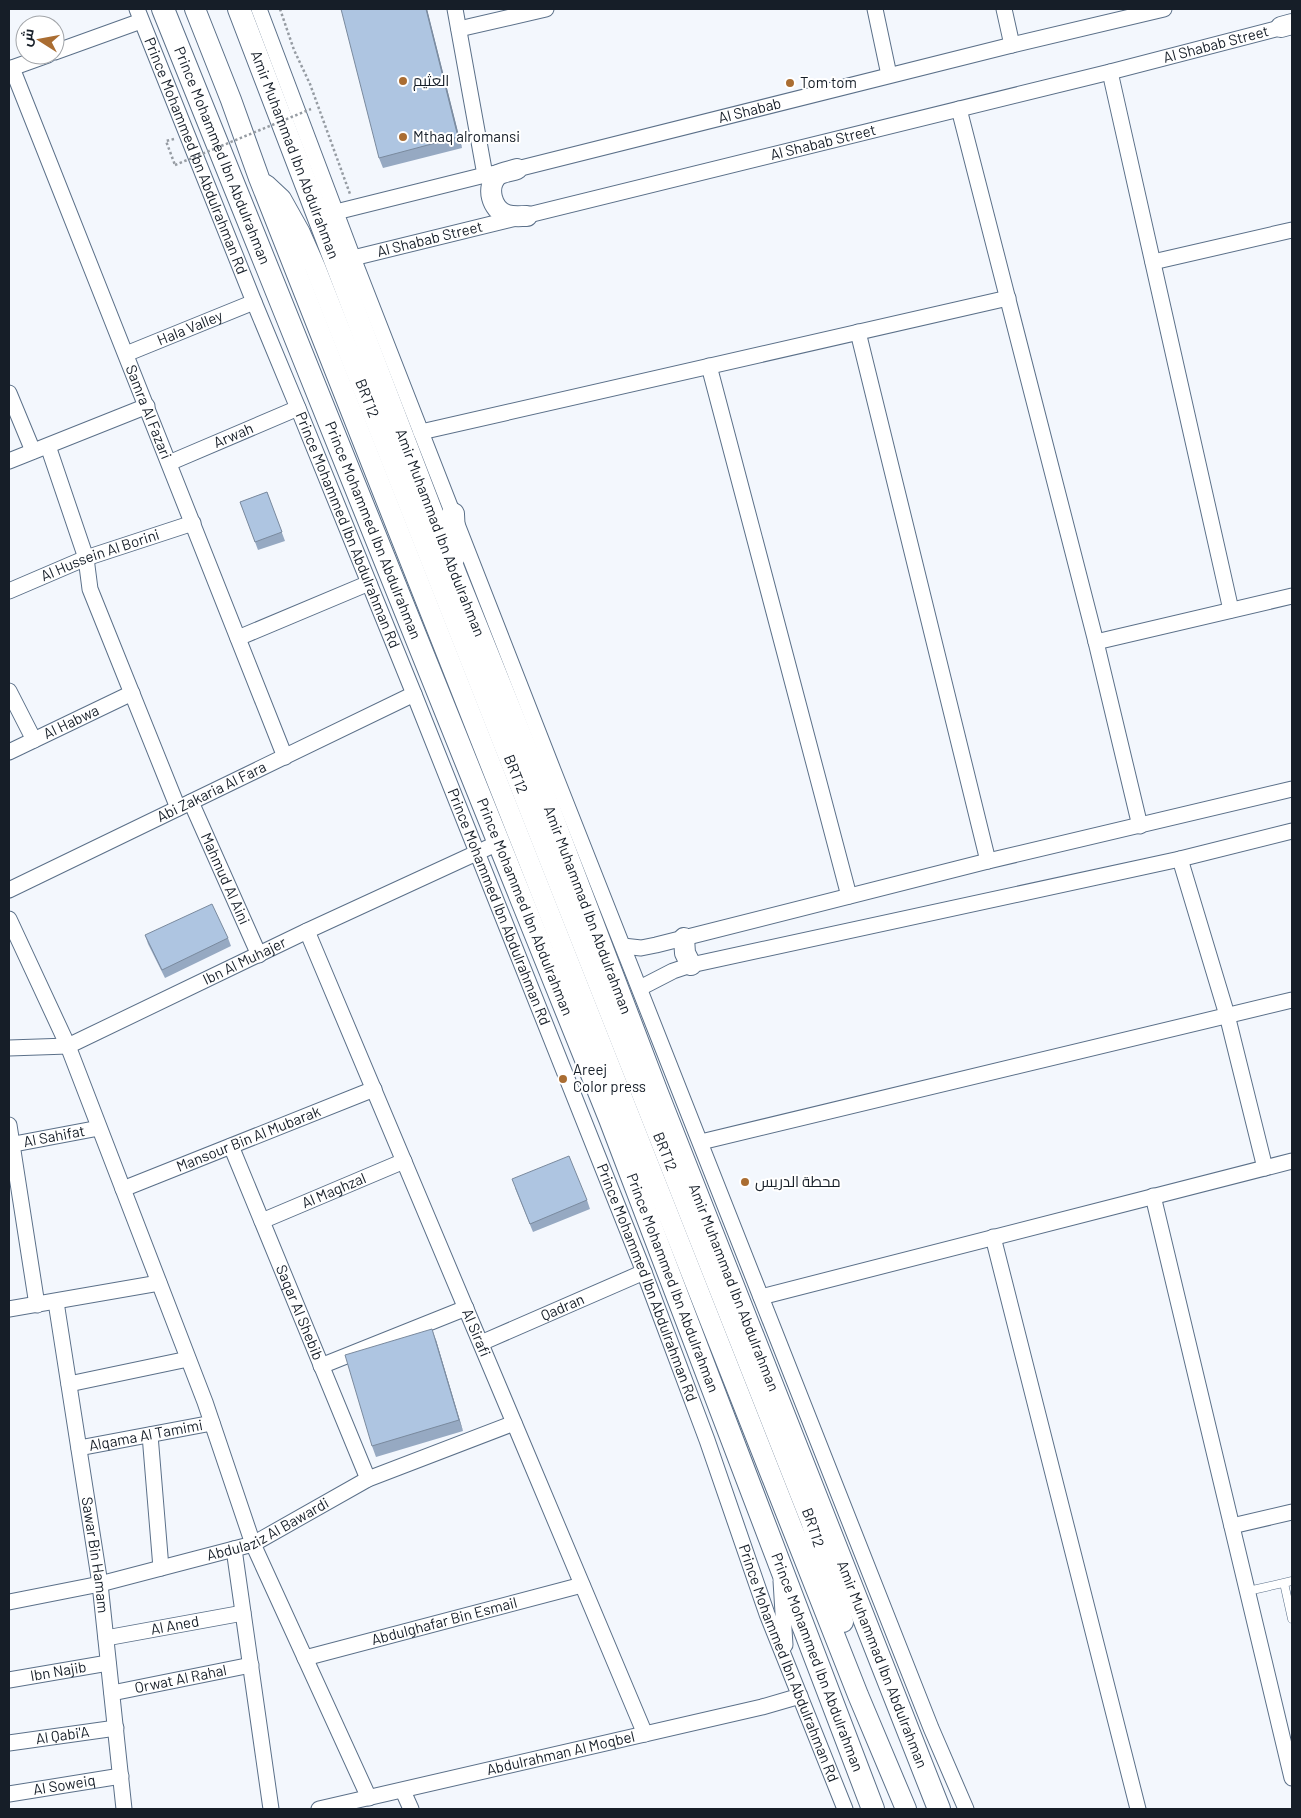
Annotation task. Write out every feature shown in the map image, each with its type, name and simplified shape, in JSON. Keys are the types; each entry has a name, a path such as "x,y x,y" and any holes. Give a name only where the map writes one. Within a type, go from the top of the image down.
{"main road":[{"name":"Prince Mohammed Ibn Abdulrahman","path":"163,9 610,1119 780,1570 873,1809"},
{"name":"BRT12","path":"194,9 858,1695 906,1809"},
{"name":"Amir Muhammad Ibn Abdulrahman","path":"239,9 456,576 545,773 657,1093 939,1809"},
{"path":"517,169 499,175 493,183 491,193 493,203 499,211 508,216 527,216"},
{"path":"453,514 456,576"},
{"path":"684,938 684,953 691,965"}],"street":[{"path":"259,9 453,514 545,773 623,946 931,1728 966,1809"},
{"path":"454,9 485,175"},
{"path":"459,29 546,9"},
{"path":"875,9 889,75"},
{"path":"1004,9 1012,45"},
{"name":"Al Shabab","path":"336,212 1164,9"},
{"path":"65,48 139,15"},
{"name":"Prince Mohammed Ibn Abdulrahman Rd","path":"139,15 414,694 644,1272 707,1440 767,1614 846,1809"},
{"name":"Al Shabab Street","path":"354,258 1110,72 1289,25"},
{"name":"Samra Al Fazari","path":"11,69 285,756"},
{"path":"1110,72 1231,610"},
{"path":"959,109 1096,642 1140,826"},
{"path":"1153,262 1292,230"},
{"path":"421,432 1008,298"},
{"name":"Hala Valley","path":"126,354 254,302"},
{"path":"858,332 988,861"},
{"path":"709,366 849,896"},
{"path":"9,393 33,452"},
{"path":"9,461 146,406"},
{"name":"Arwah","path":"169,463 298,408"},
{"name":"Mahmud Al Aini","path":"48,446 86,558 90,589 132,693 184,805 259,954"},
{"name":"Al Hussein Al Borini","path":"9,591 86,558 193,523"},
{"path":"238,638 369,583"},
{"path":"1096,642 1292,596"},
{"path":"9,691 34,740"},
{"name":"Al Habwa","path":"9,752 132,693"},
{"name":"Abi Zakaria Al Fara","path":"9,890 414,694"},
{"path":"623,946 641,948 684,938 988,861 1292,789"},
{"path":"640,988 665,974 691,965 1180,859 1292,831"},
{"name":"Ibn Al Muhajer","path":"9,1048 68,1046 307,931 498,843"},
{"path":"1180,859 1227,1016 1265,1168"},
{"path":"9,919 68,1046 212,1422 253,1544 369,1798"},
{"name":"Al Sirafi","path":"307,931 645,1734"},
{"path":"701,1142 1292,1000"},
{"name":"Mansour Bin Al Mubarak","path":"123,1189 374,1089"},
{"path":"9,1125 10,1145 37,1305"},
{"name":"Al Sahifat","path":"10,1145 99,1128"},
{"name":"Saqar Al Shebib","path":"231,1146 368,1479"},
{"name":"Al Maghzal","path":"262,1221 404,1160"},
{"path":"761,1297 1292,1161"},
{"path":"1154,1196 1292,1778"},
{"path":"993,1237 1138,1809"},
{"name":"Qadran","path":"480,1342 644,1272"},
{"path":"9,1309 159,1283"},
{"name":"Sawar Bin Hamam","path":"56,1302 100,1584 124,1809"},
{"path":"321,1366 466,1308"},
{"path":"69,1384 188,1359"},
{"name":"Alqama Al Tamimi","path":"79,1448 212,1422"},
{"name":"Abdulaziz Al Bawardi","path":"9,1602 100,1584 253,1544 368,1479 514,1424"},
{"path":"150,1434 161,1568"},
{"path":"1232,1526 1292,1512"},
{"path":"234,1549 271,1809"},
{"path":"780,1570 783,1638 789,1668"},
{"name":"Abdulghafar Bin Esmail","path":"305,1658 582,1585"},
{"name":"Al Aned","path":"106,1638 243,1613"},
{"name":"Ibn Najib","path":"9,1680 108,1663"},
{"name":"Orwat Al Rahal","path":"112,1693 251,1665"},
{"path":"894,1693 931,1728"},
{"name":"Abdulrahman Al Moqbel","path":"319,1809 762,1707 800,1696"},
{"name":"Al Qabi'A","path":"9,1743 116,1728"},
{"name":"Al Soweiq","path":"9,1794 121,1776"},
{"path":"403,1791 411,1809"}],"lane":[{"path":"1248,1592 1292,1582"},
{"path":"1284,1584 1292,1619"}],"path":[{"path":"280,9 355,207"},
{"path":"302,87 310,84"},
{"path":"176,145 173,138 166,141 175,164 311,109"}],"building":[{"name":"العثيم","path":"341,9 426,9 458,137 379,158"},
{"path":"267,492 282,532 255,542 240,502"},
{"path":"212,904 228,938 162,970 145,935"},
{"path":"569,1156 587,1200 530,1224 512,1179"},
{"path":"432,1329 459,1420 372,1446 345,1355"}],"place":[{"name":"العثيم","path":"403,81"},
{"name":"Tom tom","path":"790,83"},
{"name":"Mthaq alromansi","path":"403,137"},
{"name":"Areej Color press","path":"563,1079"},
{"name":"محطة الدريس","path":"745,1182"}]}
